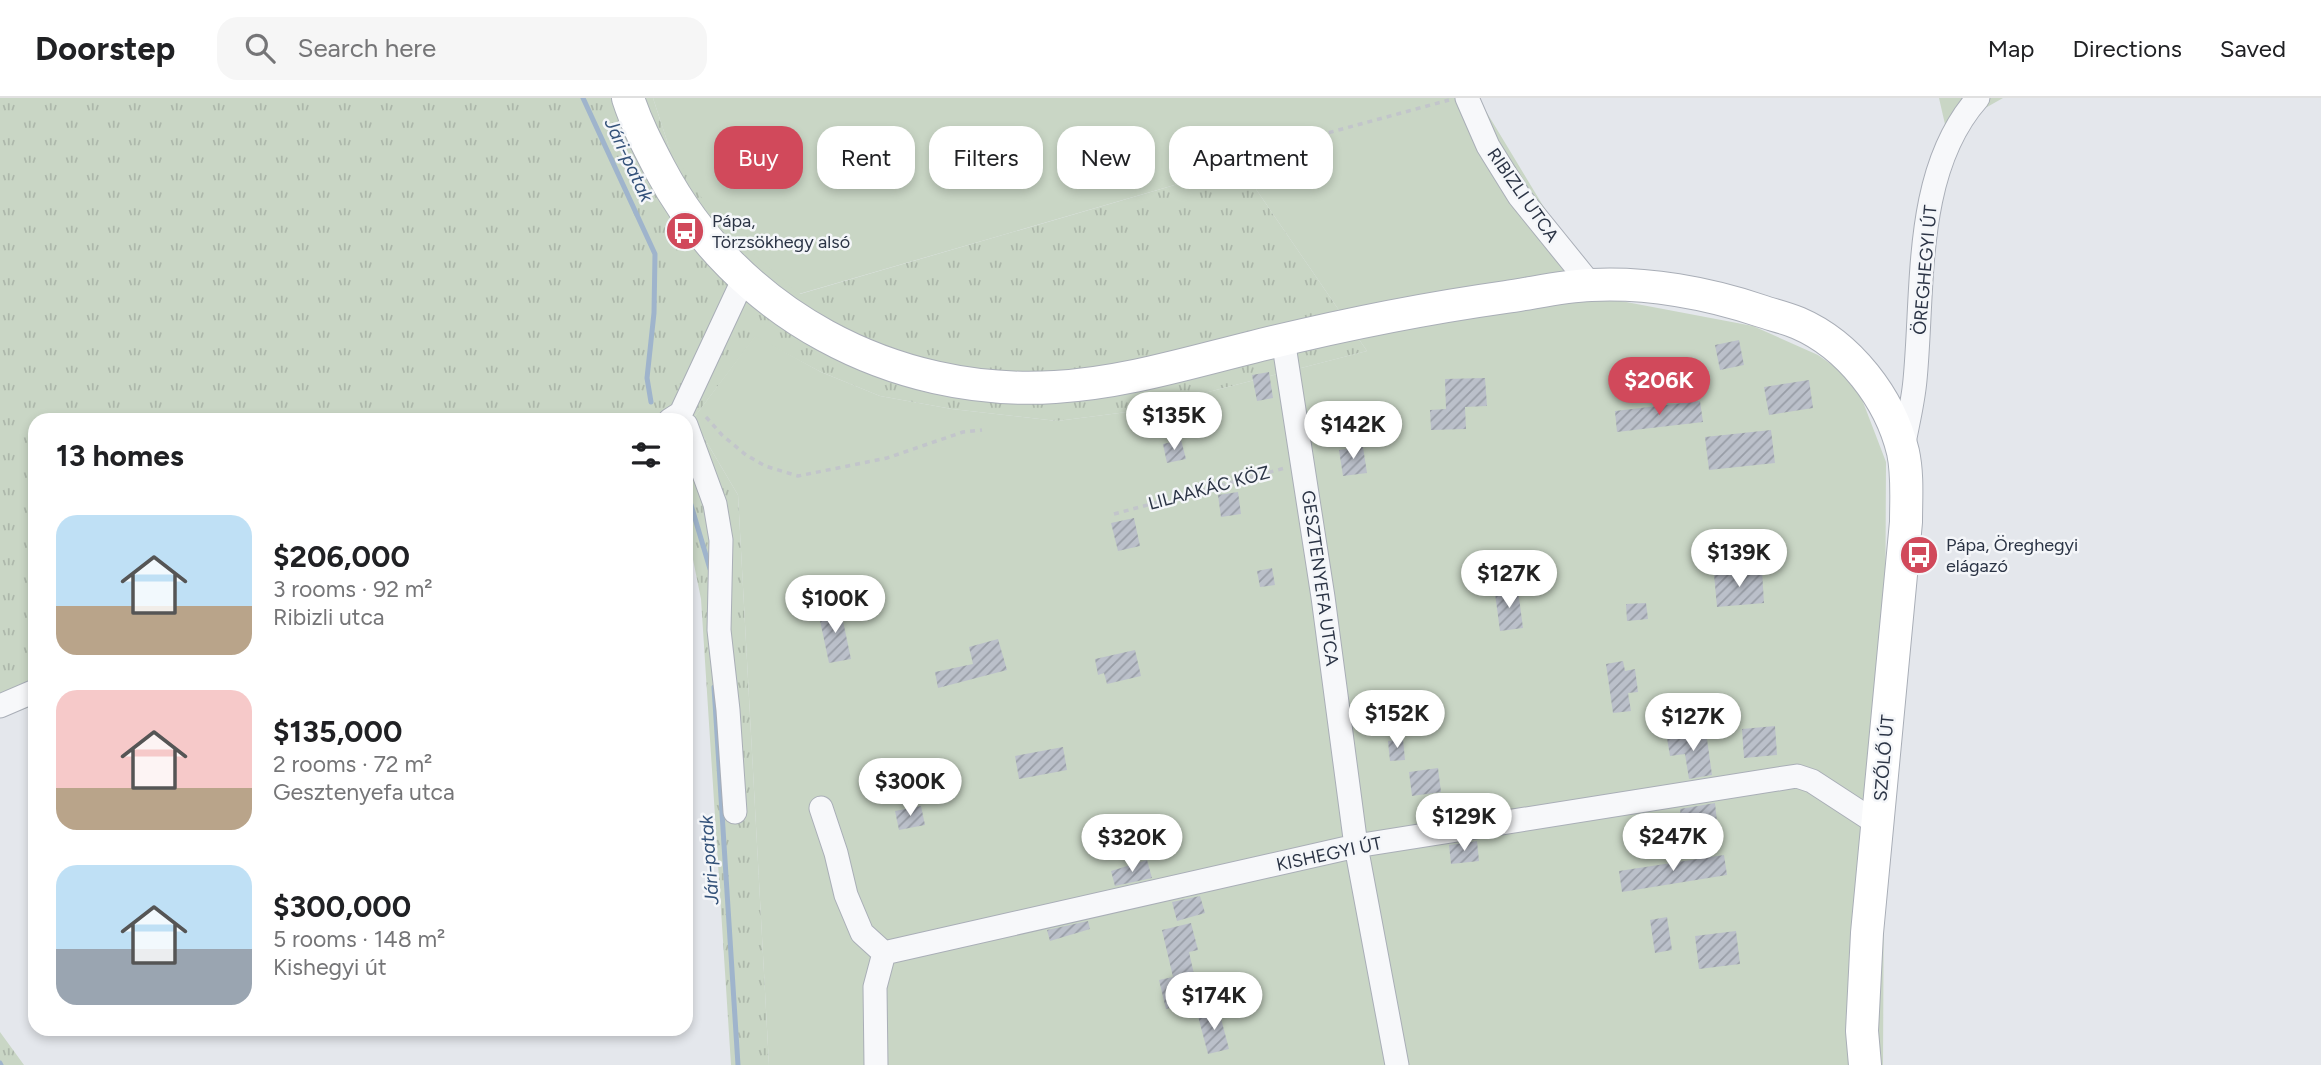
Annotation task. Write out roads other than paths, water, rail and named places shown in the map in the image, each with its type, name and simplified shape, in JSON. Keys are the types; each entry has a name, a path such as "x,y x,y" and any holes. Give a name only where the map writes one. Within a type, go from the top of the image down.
{"main road":[{"name":"SZŐLŐ ÚT","path":"628,98 650,151 686,215 706,240 744,278 788,313 873,360 931,376 971,383 1052,388 1101,383 1283,339 1432,307 1591,285 1669,289 1709,297 1742,304 1796,322 1816,332 1846,356 1873,387 1894,423 1906,472 1906,522 1866,946 1862,1031 1865,1065"}],"street":[{"name":"RIBIZLI UTCA","path":"1467,98 1488,146 1519,196 1591,285"},
{"name":"ÖREGHEGYI ÚT","path":"1903,452 1915,383 1928,213 1938,164 1964,114 1978,98"},
{"path":"683,413 744,278"},
{"name":"GESZTENYEFA UTCA","path":"1283,339 1303,463 1356,846 1396,1065"},
{"path":"693,445 715,504 721,540 719,630 735,813"},
{"path":"0,706 28,694"},
{"name":"KISHEGYI ÚT","path":"884,953 1356,846 1797,776 1812,781 1878,824"},
{"path":"821,808 846,895 862,933 884,953 875,987 876,1065"}],"waterway":[{"name":"Jári-patak","path":"583,98 655,254 654,313 647,378 651,402"},
{"name":"Jári-patak","path":"693,512 710,569"},
{"name":"Jári-patak","path":"714,687 738,1065"}],"place":[{"name":"Pápa, Törzsökhegy alsó","path":"685,231"},
{"name":"Pápa, Öreghegyi elágazó","path":"1919,555"}]}
